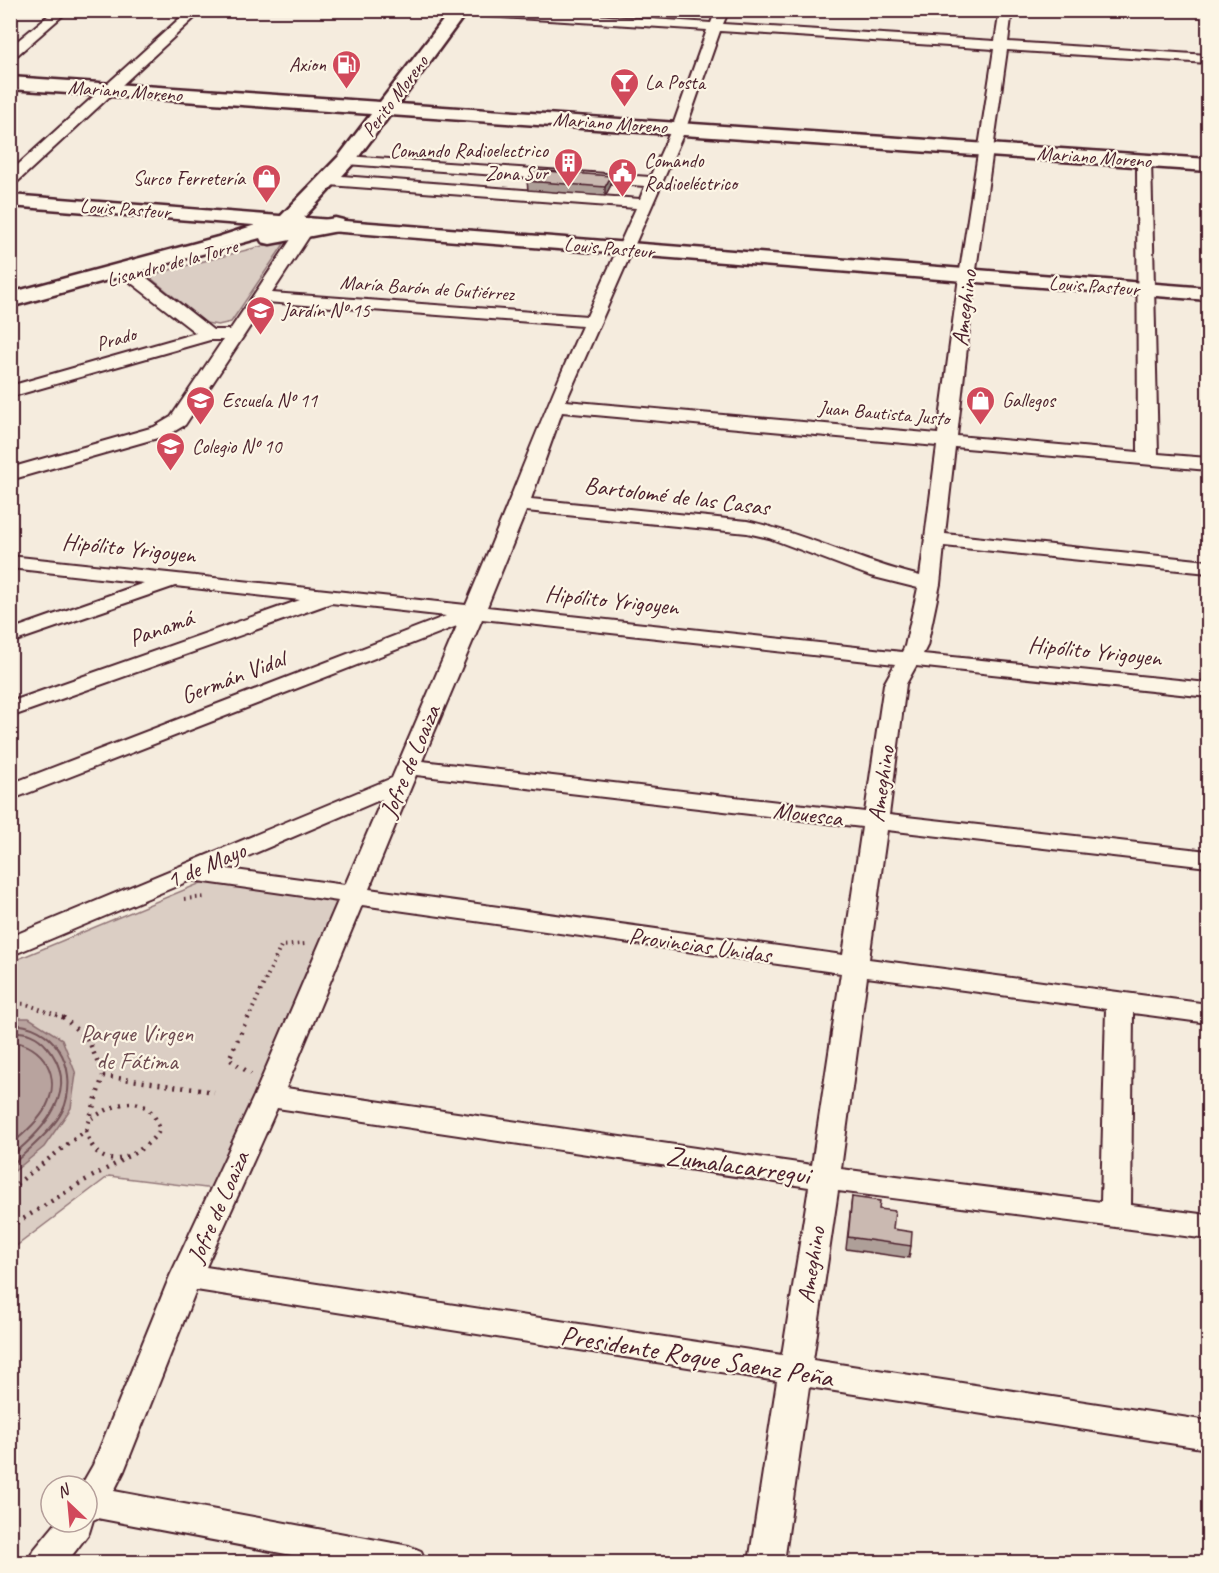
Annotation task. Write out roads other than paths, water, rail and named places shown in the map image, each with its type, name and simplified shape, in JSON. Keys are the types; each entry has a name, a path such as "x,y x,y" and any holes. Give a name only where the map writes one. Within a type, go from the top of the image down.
{"main road":[{"name":"Perito Moreno","path":"301,225 334,189 329,180 460,11"},
{"name":"Mariano Moreno","path":"10,83 1209,165"},
{"name":"Lisandro de la Torre","path":"10,306 301,225"},
{"name":"Lisandro de la Torre","path":"10,300 226,242 301,225 335,225"}],"street":[{"path":"10,54 63,10"},
{"path":"10,181 197,10"},
{"path":"454,10 1209,59"},
{"name":"Jofre de Loaiza","path":"99,1486 107,1472 186,1276 258,1091 352,896 405,774 519,504 555,406 591,321 680,128 723,10"},
{"name":"Ameghino","path":"766,1563 825,1178 895,684 916,646 929,584 967,277 1006,10"},
{"path":"346,160 654,182"},
{"path":"1144,160 1148,459"},
{"path":"329,180 645,204"},
{"name":"Louis Pasteur","path":"10,200 301,225"},
{"name":"Perito Moreno","path":"10,474 161,431 178,421 260,297 301,225"},
{"name":"Louis Pasteur","path":"335,225 967,277 1209,294"},
{"path":"131,274 209,335"},
{"name":"María Barón de Gutiérrez","path":"260,297 591,321"},
{"name":"Prado","path":"10,392 209,335 234,335"},
{"name":"Juan Bautista Justo","path":"555,406 1209,464"},
{"name":"Bartolomé de las Casas","path":"519,504 747,527 775,533 877,572 929,584"},
{"path":"935,539 1209,567"},
{"name":"Hipólito Yrigoyen","path":"10,562 1209,690"},
{"path":"10,572 33,564"},
{"path":"10,637 173,580"},
{"name":"Panamá","path":"10,710 330,596"},
{"name":"Germán Vidal","path":"10,793 474,612"},
{"name":"Mouesca","path":"405,774 1209,859"},
{"name":"1 de Mayo","path":"10,947 191,872 405,774"},
{"name":"Provincias Unidas","path":"191,872 854,966 1209,1013"},
{"path":"1116,1216 1120,1001"},
{"name":"Zumalacarregui","path":"258,1091 825,1178 1209,1227"},
{"name":"Presidente Roque Saenz Peña","path":"186,1276 1209,1435"},
{"path":"99,1512 409,1563"},
{"name":"Jofre de Loaiza","path":"45,1563 69,1534"}],"water":[{"path":"11,1018 29,1018 62,1039 76,1074 71,1108 44,1147 11,1174"}],"place":[{"name":"Axion","path":"347,90"},
{"name":"La Posta","path":"624,108"},
{"name":"Comando Radioelectrico Zona Sur","path":"569,188"},
{"name":"Comando Radioeléctrico","path":"623,198"},
{"name":"Surco Ferretería","path":"266,204"},
{"name":"Jardín Nº 15","path":"261,336"},
{"name":"Escuela Nº 11","path":"201,426"},
{"name":"Gallegos","path":"981,426"},
{"name":"Colegio Nº 10","path":"171,472"}],"park label":[{"name":"Parque Virgen de Fátima","path":"137,1047"}]}
